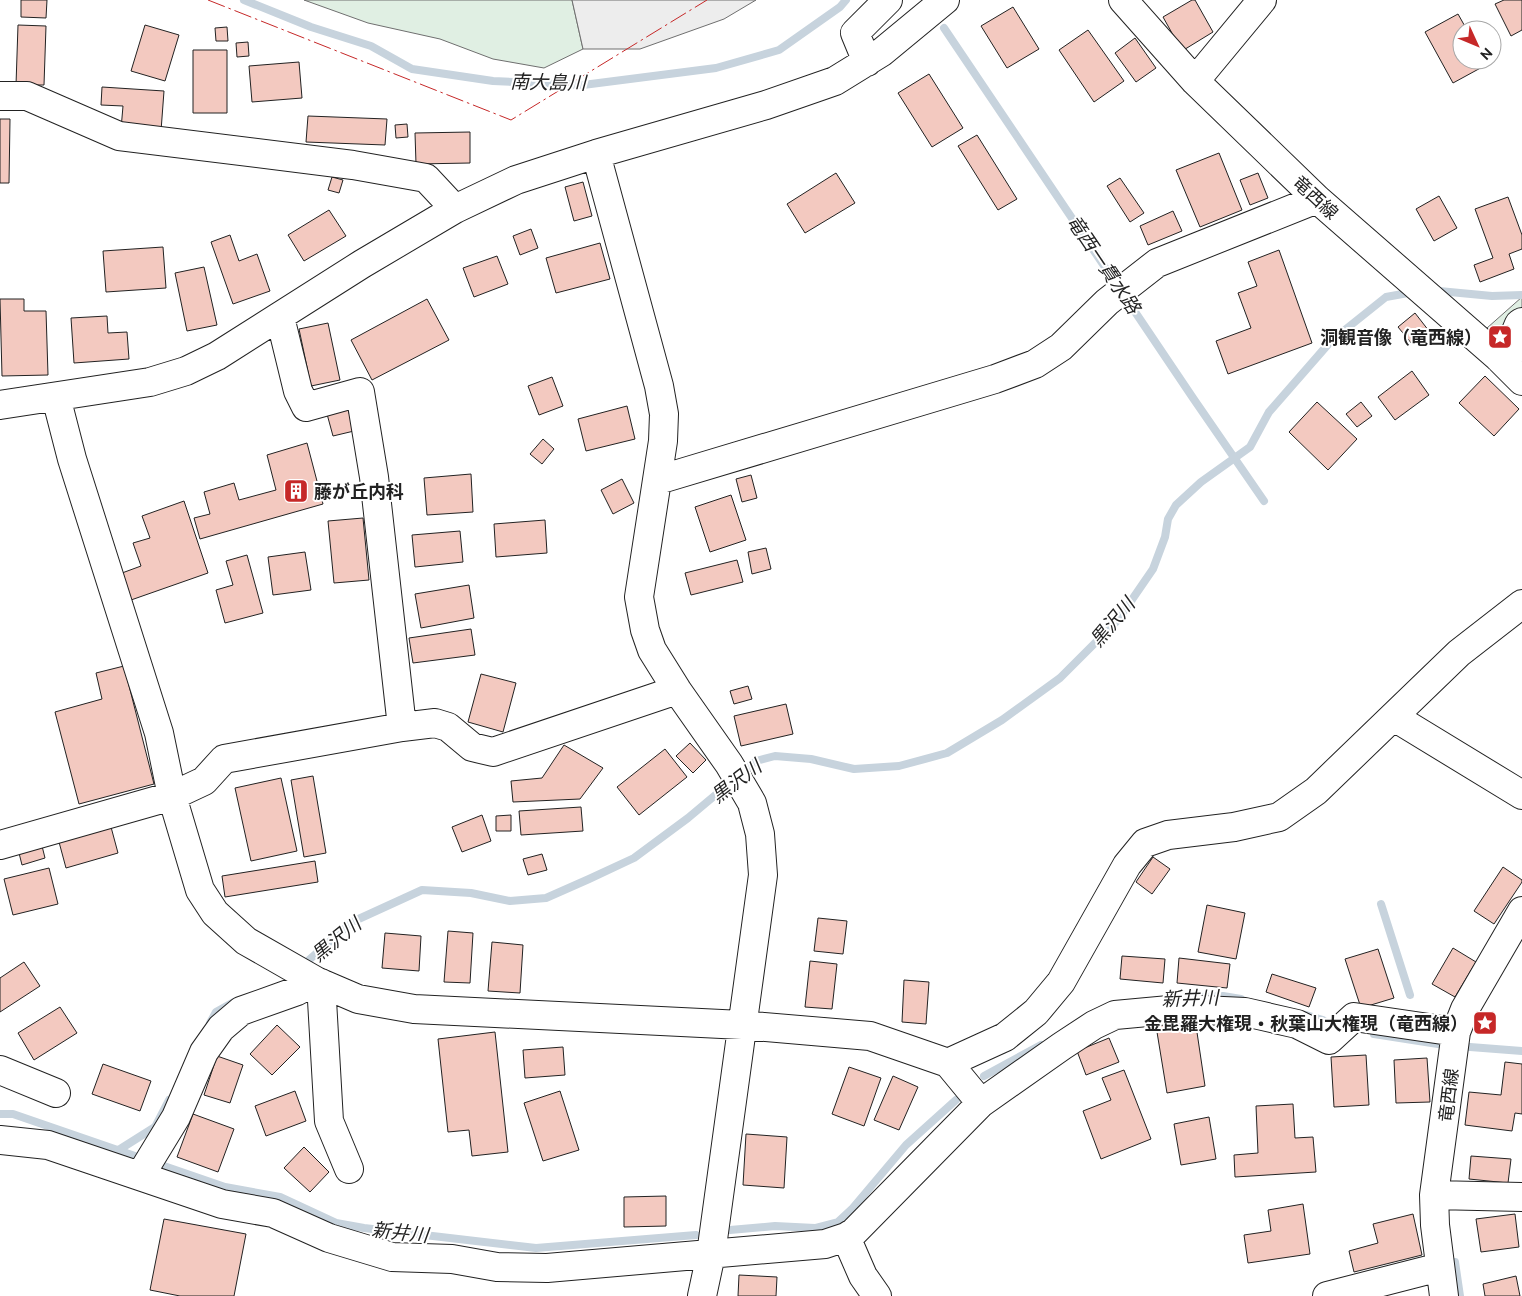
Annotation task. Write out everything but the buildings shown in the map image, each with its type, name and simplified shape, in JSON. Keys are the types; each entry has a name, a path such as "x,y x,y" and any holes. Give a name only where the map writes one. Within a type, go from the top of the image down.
{"street":[{"path":"867,62 855,33 888,0"},
{"path":"0,405 150,382 186,371 217,356 362,264 455,209 516,180 596,154 766,105 835,81 882,52 945,0"},
{"name":"竜西線","path":"1123,0 1195,81 1318,199 1515,343 1522,381"},
{"path":"1195,81 1262,0"},
{"path":"0,96 27,96 120,136 353,165 426,178 455,209"},
{"path":"596,154 659,386 664,414 658,480 639,597 645,630 652,650 677,690 746,791 752,803 760,834 763,875 711,1254 702,1296"},
{"path":"658,480 995,379 1035,364 1060,346 1107,302 1157,263 1318,199"},
{"path":"280,317 298,391 306,407 360,392 374,477 402,727"},
{"path":"56,397 72,459 159,733 172,796 200,890 215,913 246,941 318,982 358,999 414,1008 742,1025 870,1036 948,1063 981,1103"},
{"path":"948,1063 1005,1037 1036,1012 1061,982 1128,864 1145,843 1168,835 1234,826 1279,817 1316,791 1459,653 1522,604"},
{"path":"0,845 172,796 204,781 224,759 402,727 436,723 448,728 472,747 493,752 677,690"},
{"path":"1394,717 1522,796"},
{"name":"竜西線","path":"1446,1288 1435,1226 1434,1195 1456,1032 1465,1009 1522,911"},
{"path":"140,1176 176,1117 204,1052 222,1028 241,1011 318,982"},
{"path":"318,982 329,1121 349,1169"},
{"path":"0,1140 48,1144 222,1204 273,1213 329,1238 392,1257 452,1259 497,1267 547,1268 825,1244 846,1237 854,1232 981,1103 1078,1035 1115,1015 1180,1009 1246,1012 1297,1024 1329,1040 1354,1017 1456,1032"},
{"path":"0,1070 56,1093"},
{"path":"1434,1195 1522,1196"},
{"path":"846,1237 863,1276 877,1296"},
{"path":"1327,1296 1446,1288"}],"green space":[{"path":"304,0 572,0 583,49 544,68 493,59 440,39 368,23"},
{"path":"1522,297 1522,360 1487,328"}],"shaded area":[{"path":"572,0 756,0 724,19 640,49 583,49"}],"waterway":[{"name":"南大島川","path":"244,0 311,27 371,46 412,69 493,81 583,85 716,68 779,50 840,7 846,0"},
{"name":"竜西一貫水路","path":"944,28 1264,501"},
{"name":"黒沢川","path":"1439,291 1492,296 1522,295"},
{"name":"黒沢川","path":"301,967 352,922 422,890 471,893 510,901 546,898 589,879 634,858 688,818 756,761 775,756 811,759 854,769 899,766 947,753 1002,720 1060,678 1118,620 1153,569 1165,537 1168,519 1176,505 1201,482 1250,447 1269,412 1331,341 1386,297 1408,293"},
{"name":"竜西一貫水路","path":"1381,904 1410,995"},
{"name":"新井川","path":"1198,997 1223,996 1241,999"},
{"name":"黒沢川","path":"210,1023 216,1012 234,1002"},
{"name":"新井川","path":"1306,1015 1323,1020"},
{"name":"新井川","path":"1374,1034 1438,1044"},
{"name":"新井川","path":"984,1076 1041,1045"},
{"name":"新井川","path":"1470,1047 1522,1051"},
{"name":"黒沢川","path":"117,1151 155,1127 169,1100"},
{"name":"新井川","path":"730,1230 775,1226 815,1228 838,1222 852,1209 906,1145 956,1100"},
{"name":"新井川","path":"0,1114 13,1114 225,1187 280,1197 336,1223 364,1228 536,1248 696,1235"},
{"name":"竜西一貫水路","path":"1455,1262 1460,1296"}],"power":[{"path":"208,0 511,120 707,0"}],"place":[{"name":"洞観音像（竜西線）","path":"1500,337"},
{"name":"藤が丘内科","path":"296,491"},
{"name":"金毘羅大権現・秋葉山大権現（竜西線）","path":"1485,1023"}]}
